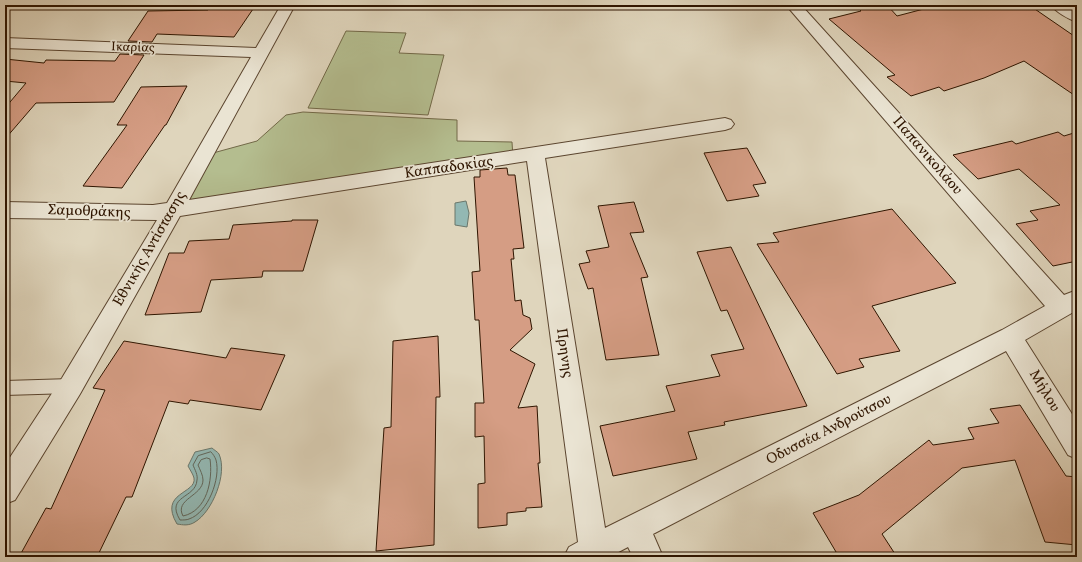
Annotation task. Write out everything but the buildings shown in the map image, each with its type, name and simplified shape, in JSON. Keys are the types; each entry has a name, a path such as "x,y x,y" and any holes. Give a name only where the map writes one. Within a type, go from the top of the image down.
{"street":[{"name":"Εθνικής Αντίστασης","path":"5,490 71,386 173,211 288,5"},
{"name":"Παπανικολάου","path":"793,5 1068,303"},
{"path":"1058,5 1077,17"},
{"name":"Ικαρίας","path":"5,43 261,53"},
{"name":"Καππαδοκίας","path":"173,211 725,124"},
{"name":"Πρηνης","path":"535,155 586,553"},
{"name":"Σαμοθράκης","path":"5,210 137,214 173,211"},
{"name":"Οδυσσέα Ανδρούτσου","path":"586,553 1010,337 1068,303"},
{"name":"Μήλου","path":"1010,337 1077,446"},
{"path":"635,529 648,557"}],"lane":[{"path":"5,388 71,386"}],"green space":[{"path":"346,31 406,33 399,53 444,55 428,115 308,108"},
{"path":"303,112 457,120 457,141 512,142 513,158 183,212 213,153 257,141 286,115"}],"water":[{"path":"466,201 469,213 467,227 455,225 455,203"},
{"path":"212,448 218,452 221,462 220,482 217,492 207,510 195,522 188,525 177,524 172,513 172,506 175,500 193,483 194,476 188,466 195,452"}]}
